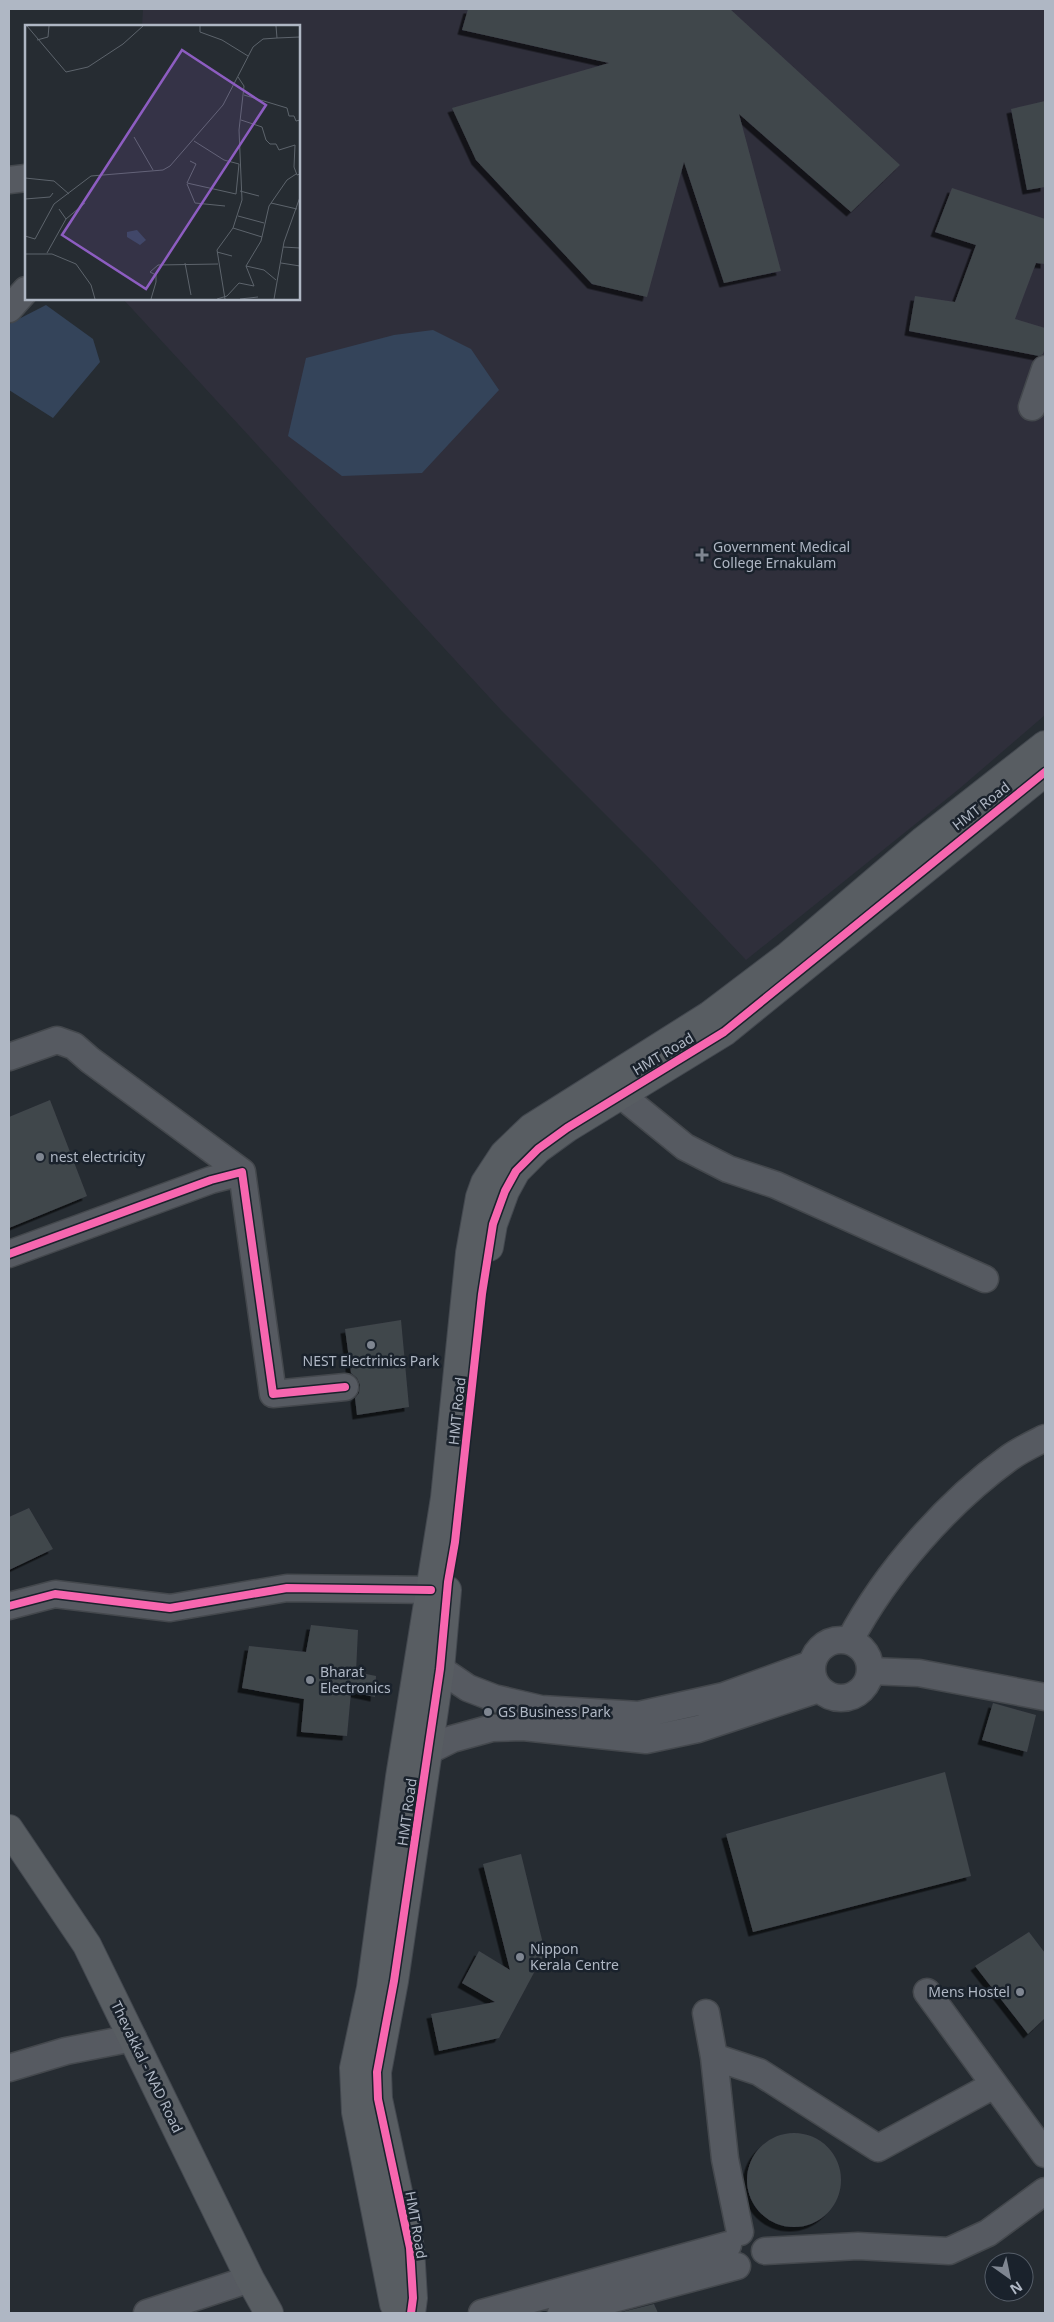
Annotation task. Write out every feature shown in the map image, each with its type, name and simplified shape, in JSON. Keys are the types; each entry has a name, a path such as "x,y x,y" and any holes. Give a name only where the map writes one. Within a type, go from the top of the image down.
{"main road":[{"name":"HMT Road","path":"411,2313 413,2298 410,2248 378,2099 377,2072 394,1981 440,1669 448,1582 455,1542 482,1294 493,1224 495,1187 504,1154 531,1128 710,1015 788,956 924,840 1045,745"},
{"name":"HMT Road","path":"399,2313 394,2304 356,2112 354,2068 371,1988 400,1776 446,1498 470,1253 480,1197 516,1171 538,1149 567,1128 724,1032 1045,772"},
{"name":"Thevakkal - NAD Road","path":"9,1829 87,1945 250,2279 270,2313"}],"street":[{"path":"9,180 25,178"},
{"path":"9,309 25,291"},
{"path":"1032,407 1045,369"},
{"path":"9,1057 57,1040 74,1046 90,1060 242,1172 273,1394 346,1387"},
{"path":"621,1095 685,1147 719,1165 776,1185 985,1279"},
{"path":"9,1254 211,1180 242,1172"},
{"path":"850,1640 863,1616 920,1539 966,1493 1010,1457 1045,1438"},
{"path":"9,1606 55,1594 170,1608 287,1588 431,1590"},
{"path":"836,1640 850,1640 866,1652 870,1661 870,1671 863,1688 855,1695 836,1698 826,1695 819,1689 813,1680 812,1664 816,1652 822,1645 836,1640"},
{"path":"440,1669 468,1688 494,1698 532,1707 639,1714 724,1696 812,1664"},
{"path":"870,1671 919,1673 1045,1696"},
{"path":"428,1751 452,1739 492,1728 523,1727 646,1740 698,1729 819,1689"},
{"path":"927,1992 1045,2154"},
{"path":"706,2013 714,2057 735,2248"},
{"path":"9,2068 66,2051 133,2038"},
{"path":"714,2057 759,2072 878,2148 994,2085"},
{"path":"561,2313 735,2248 752,2232 757,2235 764,2245 765,2251 858,2246 949,2251 988,2233 1045,2191"},
{"path":"482,2313 735,2248"},
{"path":"147,2313 250,2279"}],"shaded area":[{"name":"Government Medical College Ernakulam","path":"143,9 1045,9 1045,715 959,789 746,960 653,862 501,710 124,300 300,300 300,25 142,25"}],"water":[{"path":"46,305 93,339 100,362 53,418 9,390 9,324"},
{"path":"433,330 471,349 499,390 422,473 342,476 288,436 306,358 394,335"}],"building":[{"path":"468,9 730,9 900,165 851,212 739,114 781,271 724,283 684,162 647,297 592,284 476,160 452,108 609,63 462,30"},
{"path":"1045,101 1045,187 1027,190 1011,109"},
{"path":"952,188 1045,219 1045,264 1036,263 1015,319 1045,328 1045,348 1043,354 1039,356 909,331 915,296 955,302 976,245 935,232"},
{"name":"nest electricity","path":"50,1100 87,1196 9,1228 9,1117"},
{"path":"401,1320 409,1407 357,1415 355,1398 359,1393 360,1385 357,1378 351,1373 345,1329"},
{"path":"29,1508 53,1549 9,1570 9,1517"},
{"name":"Bharat Electronics","path":"311,1625 358,1630 356,1672 376,1676 375,1697 351,1692 347,1736 301,1732 304,1699 242,1688 249,1646 306,1652"},
{"path":"993,1703 1036,1715 1027,1752 982,1740"},
{"path":"945,1772 971,1876 753,1932 726,1834"},
{"name":"Nippon Kerala Centre","path":"521,1854 545,1952 499,2038 439,2051 431,2014 495,2002 462,1983 479,1951 510,1970 483,1864"},
{"name":"Mens Hostel","path":"1029,1932 1045,1953 1045,2018 1028,2034 975,1966"},
{"path":"794,2133 812,2136 827,2147 838,2162 841,2180 838,2198 827,2213 812,2224 794,2227 776,2224 761,2213 750,2198 747,2180 750,2162 761,2147 776,2136"},
{"path":"654,2304 658,2313 618,2313"}],"cycle path":[{"path":"411,2313 413,2298 410,2248 378,2099 377,2072 394,1981 440,1669 448,1582 455,1542 482,1294 493,1224 505,1191 516,1171 538,1149 567,1128 724,1032 1045,772"},
{"path":"9,1254 211,1180 242,1172 273,1394 345,1387"},
{"path":"9,1606 55,1594 170,1608 287,1588 431,1590"}],"place":[{"name":"Government Medical College Ernakulam","path":"702,555"},
{"name":"nest electricity","path":"40,1157"},
{"name":"NEST Electrinics Park","path":"371,1345"},
{"name":"Bharat Electronics","path":"310,1680"},
{"name":"GS Business Park","path":"488,1712"},
{"name":"Nippon Kerala Centre","path":"520,1957"},
{"name":"Mens Hostel","path":"1020,1992"}]}
